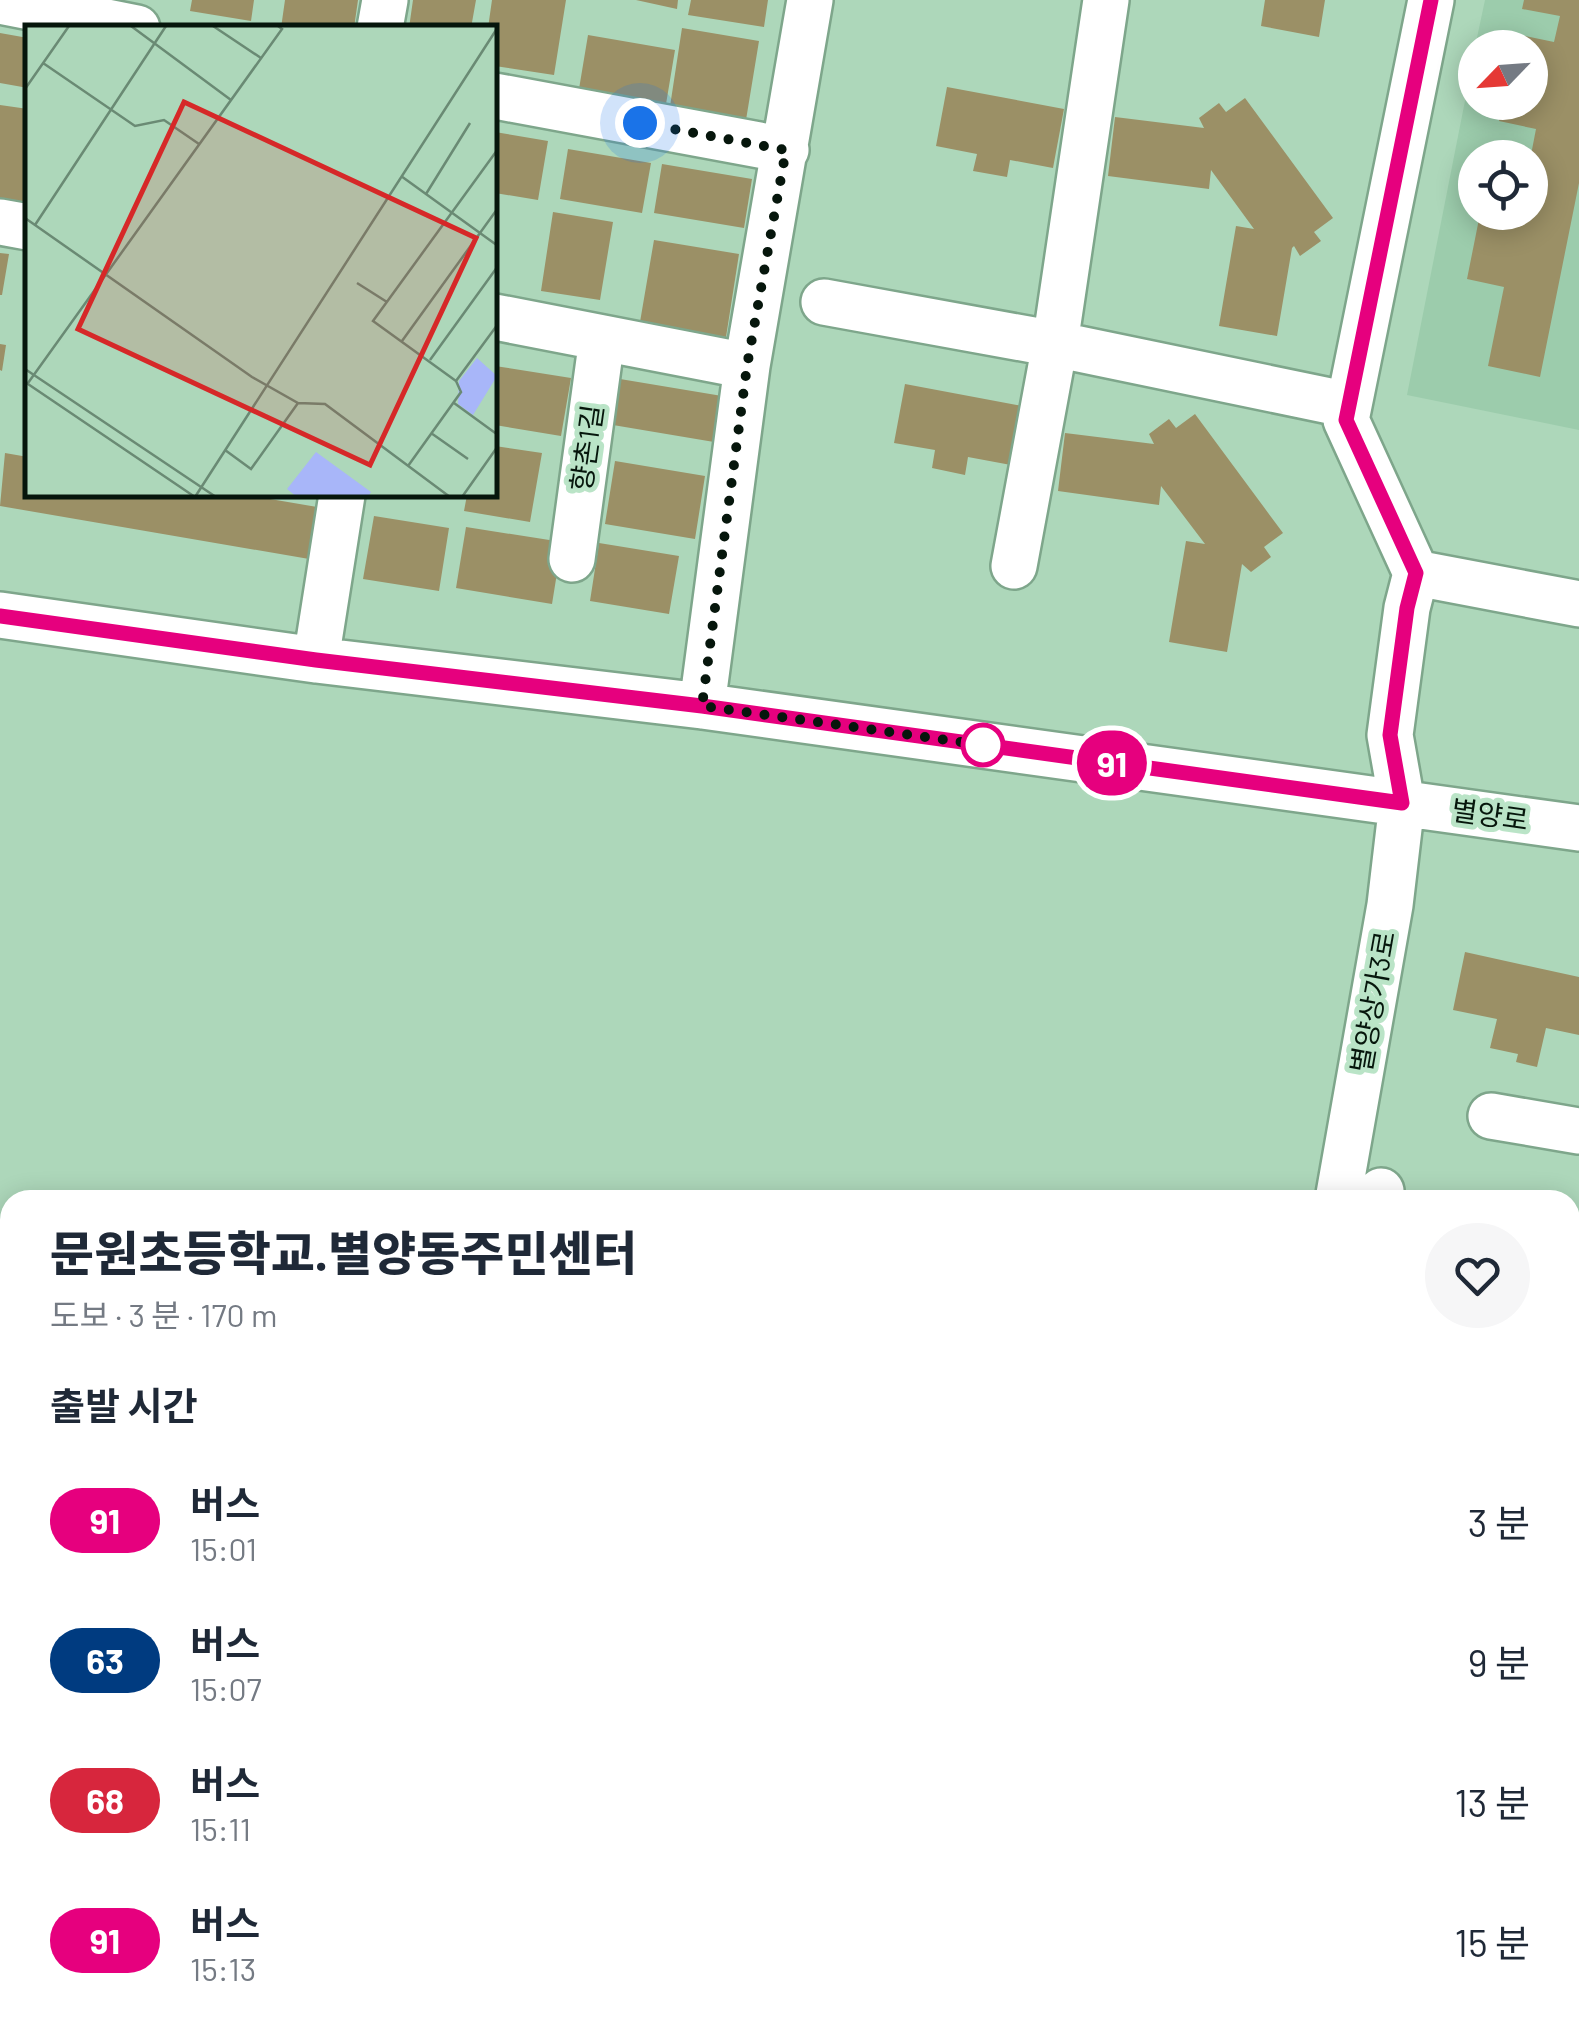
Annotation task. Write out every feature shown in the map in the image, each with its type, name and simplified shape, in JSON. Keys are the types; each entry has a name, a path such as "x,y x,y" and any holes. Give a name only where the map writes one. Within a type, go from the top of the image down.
{"street":[{"path":"381,25 385,0"},
{"path":"702,706 747,366 810,0"},
{"path":"1014,566 1055,344 1106,0"},
{"path":"1402,803 1390,735 1407,608 1416,573 1346,420 1431,0"},
{"path":"0,1 122,25"},
{"path":"498,97 786,150"},
{"path":"0,222 25,226"},
{"path":"824,302 1055,344 1349,405"},
{"path":"498,318 747,366"},
{"name":"향촌1길","path":"572,559 602,338"},
{"path":"316,660 342,498"},
{"path":"1416,573 1579,604"},
{"name":"별양로","path":"0,616 316,660 702,706 1579,828"},
{"name":"별양상가3로","path":"1367,1190 1402,803"},
{"path":"1491,1116 1579,1132"}],"shaded area":[{"path":"1485,0 1579,0 1579,430 1407,395 1461,120 1548,120 1548,30 1479,30"}],"building":[{"path":"192,0 254,0 251,21 190,11"},
{"path":"285,0 358,0 354,25 281,25"},
{"path":"413,0 476,0 472,25 409,25"},
{"path":"492,0 566,0 554,75 498,66 498,25 488,25"},
{"path":"636,0 678,0 677,9"},
{"path":"691,0 768,0 764,27 688,15"},
{"path":"1265,0 1325,0 1319,37 1261,26"},
{"path":"1524,0 1579,0 1579,183 1540,377 1488,366 1504,287 1467,279 1477,230 1548,230 1548,140 1534,140 1536,129 1499,121 1548,120 1548,41 1554,42 1560,16 1522,9"},
{"path":"682,28 759,41 745,126 669,113"},
{"path":"0,33 25,37 25,87 0,83"},
{"path":"588,35 675,50 666,104 579,89"},
{"path":"947,87 1064,109 1053,168 1010,160 1007,177 973,171 977,154 936,146"},
{"path":"1245,98 1333,218 1314,232 1321,241 1300,256 1292,248 1277,336 1219,326 1236,226 1254,229 1211,170 1209,189 1108,176 1115,117 1204,128 1199,118 1219,103 1226,112"},
{"path":"0,105 25,109 25,204 0,200"},
{"path":"498,133 548,141 538,200 498,193"},
{"path":"568,149 651,163 642,213 560,199"},
{"path":"662,164 752,179 744,228 654,213"},
{"path":"553,212 613,222 600,300 541,291"},
{"path":"654,240 739,254 726,337 640,322"},
{"path":"0,253 9,254 2,295 0,295"},
{"path":"0,344 6,345 2,371 0,370"},
{"path":"498,366 571,378 561,436 498,426"},
{"path":"614,378 728,397 720,443 607,424"},
{"path":"905,384 1022,406 1011,465 968,457 965,475 932,468 935,450 894,443"},
{"path":"1195,414 1283,533 1264,547 1271,557 1251,572 1242,564 1227,652 1169,642 1186,541 1205,544 1161,486 1159,505 1058,491 1065,433 1154,444 1149,434 1169,419 1176,428"},
{"path":"498,446 542,453 530,522 464,511 466,498 498,498"},
{"path":"5,453 25,456 25,498 264,498 323,508 315,560 0,506"},
{"path":"615,461 705,476 695,539 605,524"},
{"path":"374,516 449,528 439,591 363,579"},
{"path":"466,527 562,542 552,604 456,588"},
{"path":"599,543 679,556 669,614 590,601"},
{"path":"1465,952 1579,977 1579,1035 1546,1028 1537,1067 1516,1062 1518,1054 1490,1048 1497,1019 1453,1010"}],"bus line":[{"name":"91","path":"0,616 316,660 702,706 1402,803 1390,735 1407,608 1416,573 1346,420 1431,0"}],"route":[{"path":"640,123 786,150 747,366 702,706 983,745"}]}
